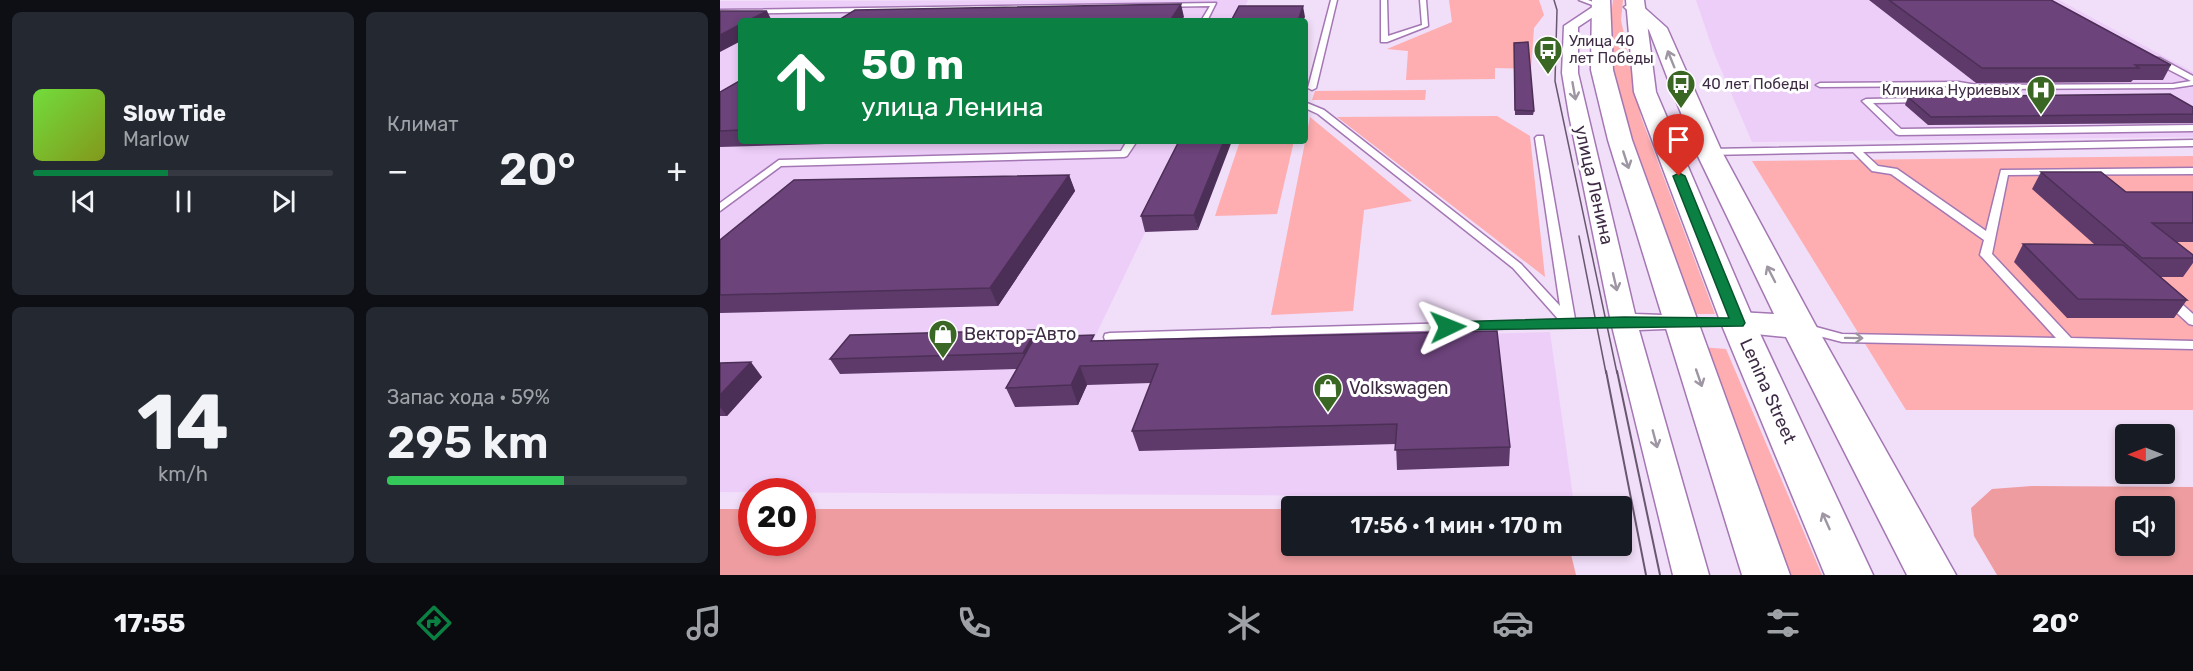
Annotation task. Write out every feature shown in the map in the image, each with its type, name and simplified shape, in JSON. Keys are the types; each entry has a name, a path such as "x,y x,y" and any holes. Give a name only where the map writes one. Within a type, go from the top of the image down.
{"main road":[{"path":"1594,2 1602,70 1620,140 1766,575"},
{"path":"1634,3 1658,28 1709,152 1798,326 1932,575"},
{"name":"Lenina Street","path":"1634,3 1645,92 1738,323 1849,575"},
{"path":"1680,322 1798,326"}],"street":[{"name":"улица Ленина","path":"1594,2 1571,26 1570,73 1624,322"},
{"path":"1680,322 1624,322 1691,575"}],"lane":[{"path":"1312,88 1334,0"},
{"path":"1384,0 1384,40 1425,26 1423,0"},
{"path":"720,12 1214,4 1206,18"},
{"path":"853,18 867,10"},
{"path":"2151,56 2193,81"},
{"path":"1820,85 2150,86 2193,81"},
{"path":"1926,100 1866,101 1899,132 2193,128"},
{"path":"1308,106 1321,112 1517,266 1569,323"},
{"path":"2066,129 2088,145"},
{"path":"1972,130 1992,146"},
{"path":"1540,138 1569,323"},
{"path":"1709,152 2193,143"},
{"path":"720,208 779,163 1124,154 1130,144"},
{"path":"1855,149 1875,169 1894,171 1988,238"},
{"path":"2068,343 1986,255 2004,172 2193,171"},
{"path":"2158,290 2193,321"},
{"path":"1110,337 1624,322"},
{"path":"1798,326 1842,338 2193,345"}],"shaded area":[{"path":"1248,0 1239,18 738,18 738,144 1188,144 1091,345 1550,332 1573,496 816,493 816,478 738,478 738,492 720,492 720,1"},
{"path":"1449,0 1539,0 1544,15 1534,28 1531,69 1495,68 1495,79 1406,80 1408,51 1387,49 1452,22"},
{"path":"1613,0 1623,0 1621,20 1641,117 1715,314 1693,314 1636,159 1615,76 1611,37"},
{"path":"1696,0 2059,0 2193,72 2193,137 1752,142 1714,53"},
{"path":"1426,90 1425,100 1312,100 1315,91"},
{"path":"1497,116 1530,136 1545,277 1337,117"},
{"path":"1310,117 1412,201 1364,210 1353,311 1271,315 1305,144 1308,144"},
{"path":"1239,144 1293,144 1277,214 1215,216"},
{"path":"2193,156 2193,410 1906,410 1752,161"},
{"path":"1701,347 1726,349 1822,575 1787,575"},
{"path":"2032,486 2193,487 2193,575 1997,575 1974,536 1971,508 1992,489"},
{"path":"720,509 738,509 738,556 816,556 816,509 1281,509 1281,556 1571,556 1576,575 720,575"}],"building":[{"path":"1889,0 2051,0 2171,65 2135,65 2139,68 1982,68"},
{"path":"1181,4 1172,18 842,18 855,10"},
{"path":"1239,6 1303,6 1299,18 1233,18"},
{"path":"720,11 767,11 753,18 738,18 738,26 720,35"},
{"path":"1528,42 1534,111 1515,110 1514,43"},
{"path":"738,82 738,130 720,131 720,92"},
{"path":"2170,94 2193,107 2193,114 1931,117 1908,97"},
{"path":"1177,144 1223,144 1194,215 1141,216"},
{"path":"2041,172 2101,172 2126,192 2193,192 2193,223 2152,223 2193,255 2193,258 2142,258"},
{"path":"1069,175 990,288 720,295 720,240 794,180"},
{"path":"2023,244 2123,245 2187,300 2078,299"},
{"path":"1036,330 1023,353 830,359 850,335"},
{"name":"Volkswagen","path":"1497,331 1510,447 1395,450 1397,424 1132,431 1158,364 1080,366 1071,385 1006,388 1035,337 1094,335 1091,341"},
{"path":"751,362 720,395 720,363"}],"tram line":[{"path":"1554,0 1557,10 1555,81 1617,373"},
{"path":"1579,236 1606,373"},
{"path":"1606,371 1646,575"},
{"path":"1617,371 1660,575"}],"place":[{"name":"Улица 40 лет Победы","path":"1548,76"},
{"name":"40 лет Победы","path":"1681,110"},
{"name":"Клиника Нуриевых","path":"2041,116"},
{"name":"Вектор-Авто","path":"943,360"},
{"name":"Volkswagen","path":"1328,414"}],"route":[{"path":"1448,327 1624,322 1738,323 1679,176"}]}
